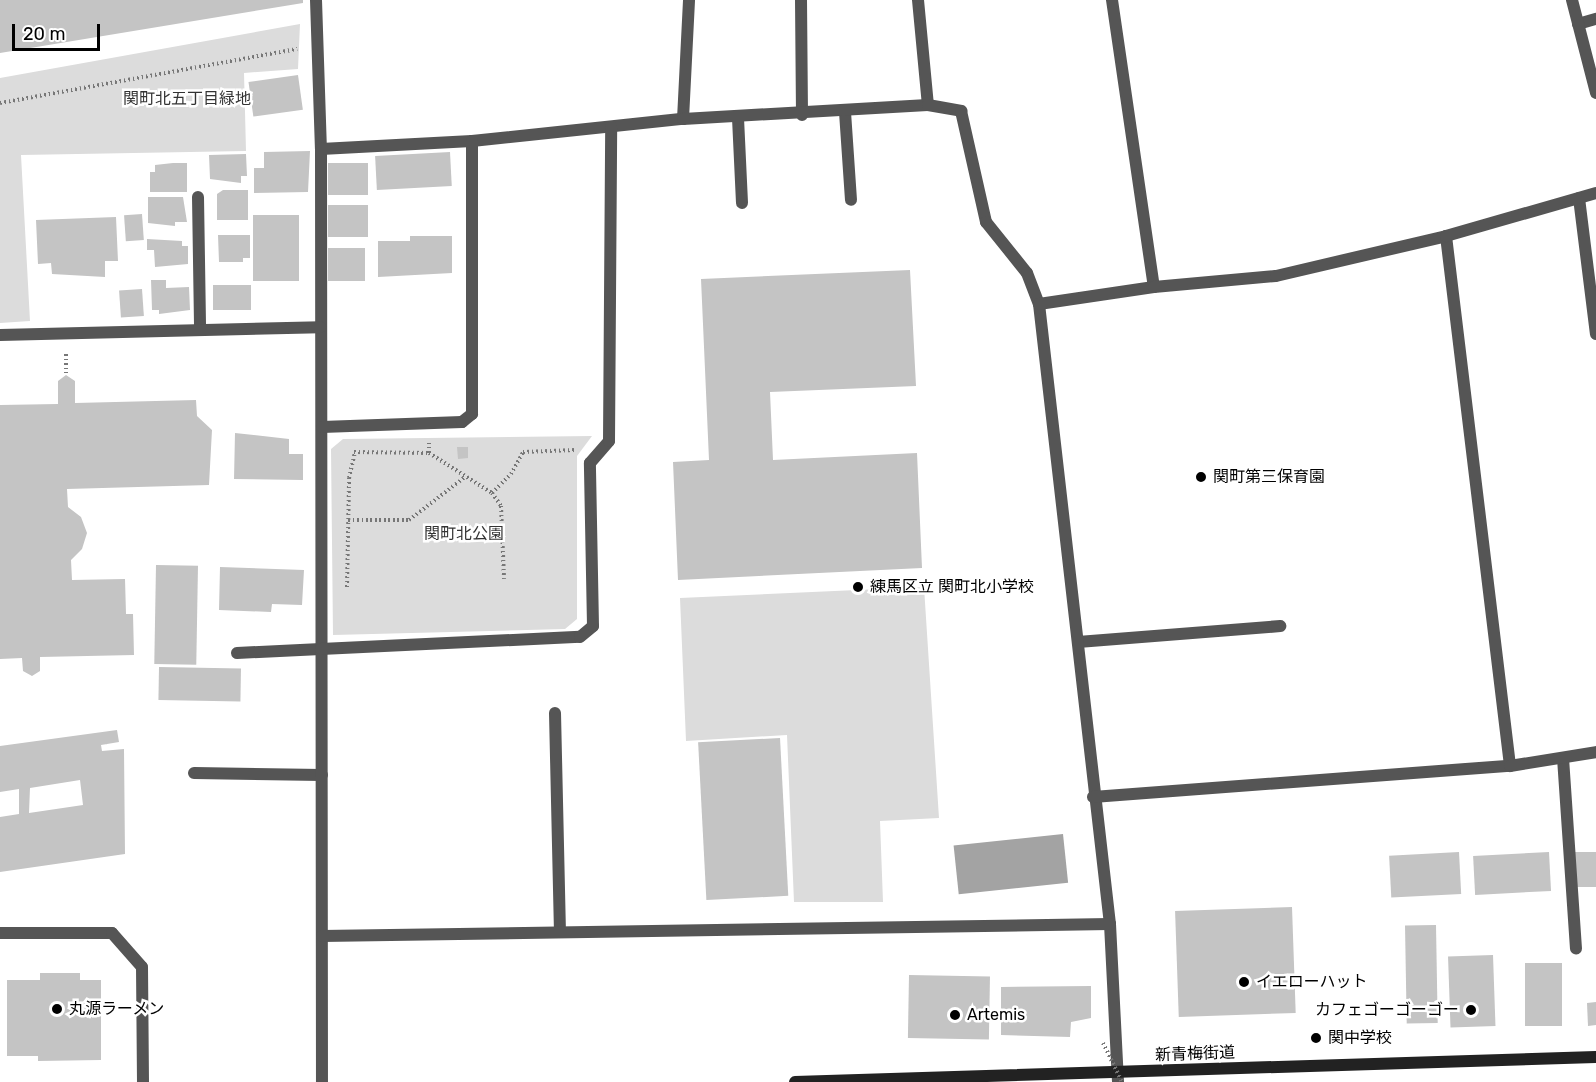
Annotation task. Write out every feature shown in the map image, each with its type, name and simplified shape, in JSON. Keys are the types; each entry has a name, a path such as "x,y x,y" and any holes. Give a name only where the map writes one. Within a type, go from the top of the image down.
{"main road":[{"name":"新青梅街道","path":"795,1082 1119,1079 1596,1057"}],"street":[{"path":"316,0 315,45 321,149 322,1082"},
{"path":"683,119 688,0"},
{"path":"801,0 802,115"},
{"path":"918,0 928,105"},
{"path":"1112,0 1154,287"},
{"path":"1572,0 1596,93"},
{"path":"1578,24 1596,19"},
{"path":"321,149 472,141 683,119 802,115 928,105 961,111 986,222 1026,273 1039,304 1078,642 1093,797 1110,924 1119,1079"},
{"path":"845,112 851,200"},
{"path":"738,118 742,204"},
{"path":"237,653 580,638 593,626 590,463 609,441 612,128"},
{"path":"322,427 462,422 472,414 472,141"},
{"path":"1039,304 1154,287 1276,276 1446,236 1596,193"},
{"path":"198,197 200,329"},
{"path":"1579,198 1596,334"},
{"path":"1446,236 1510,766"},
{"path":"0,335 320,327"},
{"path":"1078,642 1280,626"},
{"path":"555,714 560,930"},
{"path":"1093,797 1510,766 1596,752"},
{"path":"1563,758 1576,949"},
{"path":"194,773 322,775"},
{"path":"322,936 560,930 1110,924"},
{"path":"0,933 112,933 142,967 143,1082"}],"path":[{"path":"0,103 315,45"},
{"path":"492,493 511,474 522,452 572,449 594,458"},
{"path":"347,587 349,478 355,453"},
{"path":"429,453 492,493 501,506 504,579"},
{"path":"348,520 409,520 465,476"},
{"path":"1103,1043 1119,1079"}],"green space":[{"name":"関町北五丁目緑地","path":"300,24 298,69 244,73 246,151 21,155 30,321 0,323 0,78"},
{"name":"関町北公園","path":"592,436 577,456 577,619 565,629 333,635 331,449 343,439"},
{"path":"924,587 939,818 880,821 883,902 794,902 787,735 686,741 680,598"}],"shaded area":[{"path":"1063,834 1068,883 959,894 954,845"}],"building":[{"path":"0,0 303,0 303,3 0,53"},
{"path":"298,75 303,110 253,117 248,82"},
{"path":"310,151 308,192 254,193 254,168 264,168 264,152"},
{"path":"450,152 452,186 377,190 375,156"},
{"path":"246,154 247,176 241,176 241,183 210,179 209,155"},
{"path":"187,163 187,192 150,192 150,172 155,172 155,165"},
{"path":"328,163 368,163 368,195 328,195"},
{"path":"223,190 248,190 248,220 217,220 217,194"},
{"path":"148,197 183,197 187,222 175,222 175,226 148,223"},
{"path":"328,205 368,205 368,237 328,237"},
{"path":"142,214 144,240 126,241 124,215"},
{"path":"253,215 299,215 299,281 253,281"},
{"path":"116,217 118,261 105,261 105,277 52,274 51,263 38,264 36,220"},
{"path":"218,235 250,235 250,258 243,258 243,262 219,262"},
{"path":"410,236 452,236 452,273 378,277 378,241 410,241"},
{"path":"147,239 182,241 182,246 188,246 188,264 155,267 154,250 147,250"},
{"path":"328,248 365,248 365,281 328,281"},
{"path":"910,270 916,386 770,392 773,460 917,453 922,568 678,580 673,462 709,460 701,279"},
{"path":"151,280 166,280 166,288 189,287 190,310 159,314 159,310 152,310"},
{"path":"213,285 251,285 251,310 213,310"},
{"path":"142,289 144,316 121,318 119,291"},
{"path":"66,375 75,381 75,403 196,400 197,416 212,430 209,485 67,489 68,507 81,517 87,533 82,549 71,560 72,580 125,579 126,614 133,614 134,655 40,657 40,671 32,676 23,671 22,658 0,659 0,405 58,404 58,381"},
{"path":"235,433 289,439 289,454 303,454 303,480 234,479"},
{"path":"457,447 468,447 468,458 458,459"},
{"path":"156,565 198,566 196,665 154,664"},
{"path":"220,567 304,570 302,605 272,604 271,612 219,610"},
{"path":"159,667 241,668 240,701 158,700"},
{"path":"117,730 119,742 101,745 102,751 124,749 125,854 0,872 0,817 19,814 19,789 0,792 0,746","holes":["80,780 83,805 29,813 30,788"]},
{"path":"780,738 788,896 706,900 698,742"},
{"path":"1459,852 1461,894 1391,898 1389,856"},
{"path":"1549,852 1551,891 1475,895 1473,856"},
{"path":"1575,852 1596,852 1596,887 1575,887"},
{"path":"1292,907 1296,1013 1179,1017 1175,911"},
{"path":"1436,925 1438,1023 1407,1024 1405,926"},
{"path":"1493,955 1495,1026 1451,1028 1448,957"},
{"path":"1525,963 1562,963 1562,1026 1525,1026"},
{"path":"40,973 80,973 80,980 101,980 101,1060 38,1061 38,1056 7,1056 7,980 40,980"},
{"path":"909,975 990,976 989,1039 908,1038"},
{"path":"1091,986 1091,1018 1071,1022 1070,1037 1001,1035 1001,987"},
{"path":"1596,1002 1596,1025 1588,1026 1587,1003"}],"place":[{"name":"関町第三保育園","path":"1201,477"},
{"name":"練馬区立 関町北小学校","path":"858,587"},
{"name":"イエローハット","path":"1244,982"},
{"name":"丸源ラーメン","path":"57,1009"},
{"name":"カフェゴーゴーゴー","path":"1471,1010"},
{"name":"Artemis","path":"955,1015"},
{"name":"関中学校","path":"1316,1038"}]}
